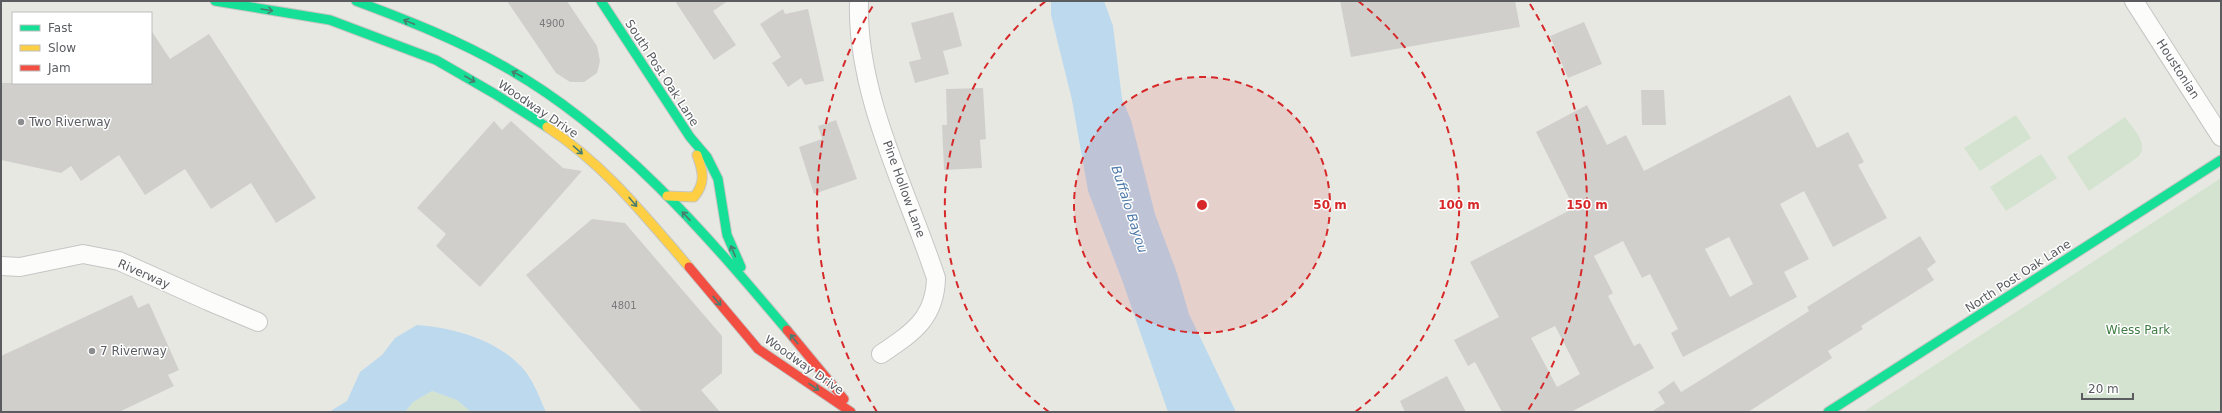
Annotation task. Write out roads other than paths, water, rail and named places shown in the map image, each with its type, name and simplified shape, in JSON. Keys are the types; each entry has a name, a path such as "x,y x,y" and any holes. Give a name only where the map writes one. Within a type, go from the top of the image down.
{"main road":[{"name":"Woodway Drive","path":"215,1 243,3 330,20 436,60 495,94 565,139 622,189 758,349 851,412"},
{"name":"Woodway Drive","path":"356,1 445,36 525,78 586,121 618,160 667,196 751,286 855,412"},
{"name":"South Post Oak Lane","path":"601,1 690,137 707,157 718,179 727,235 751,286"},
{"path":"436,60 445,36"},
{"name":"South Post Oak Lane","path":"667,196 694,197 703,189 704,179 690,137"},
{"path":"606,174 618,160"},
{"name":"North Post Oak Lane","path":"1828,412 2221,160"}],"street":[{"name":"Pine Hollow Lane","path":"859,1 858,30 870,91 936,278 936,292 924,321 909,336 881,354"},
{"name":"Houstonian","path":"2134,1 2221,137"},
{"name":"Riverway","path":"1,266 20,267 82,254 119,261 258,322"}],"water":[{"name":"Buffalo Bayou","path":"1051,1 1104,1 1113,26 1122,99 1131,120 1155,214 1177,273 1189,314 1236,412 1168,412 1122,280 1088,191 1072,100 1051,15"},
{"path":"417,325 446,329 461,333 476,338 502,351 514,360 528,375 546,412 471,412 457,400 432,391 413,402 405,412 329,412 347,401 360,372 382,355 395,338"}],"place":[{"name":"Two Riverway","path":"21,122"},
{"name":"7 Riverway","path":"92,351"}],"park label":[{"name":"Wiess Park","path":"2138,330"}]}
